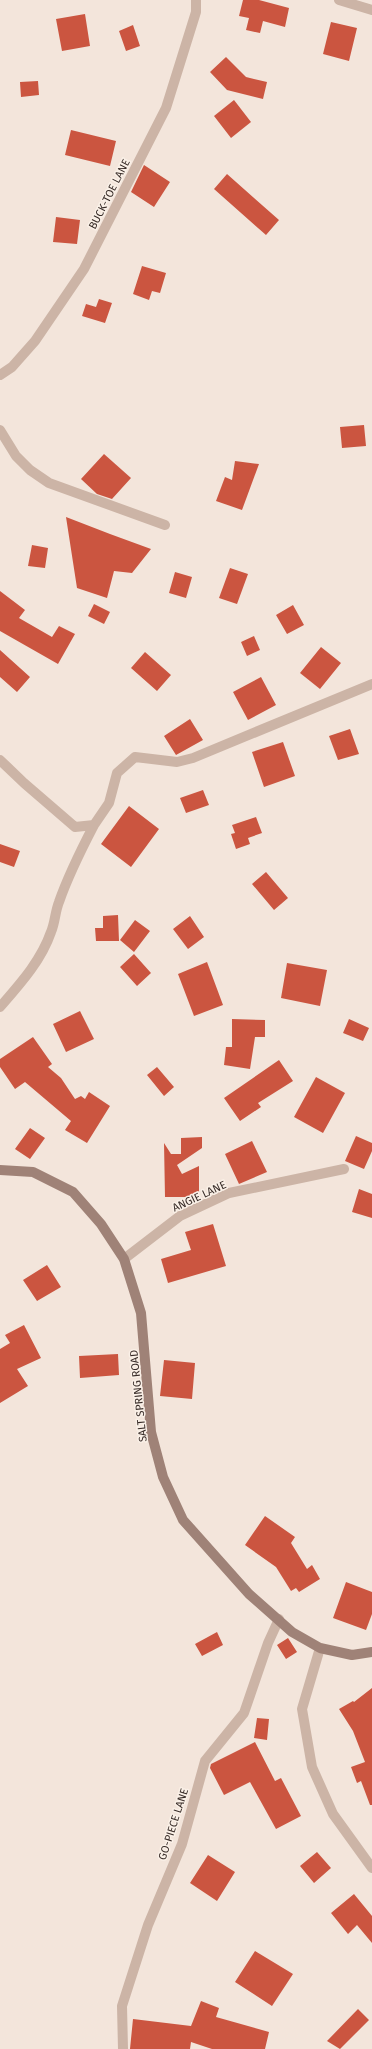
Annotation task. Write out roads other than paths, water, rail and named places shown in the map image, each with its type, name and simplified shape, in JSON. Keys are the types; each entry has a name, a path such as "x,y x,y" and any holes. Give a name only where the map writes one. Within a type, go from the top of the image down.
{"street":[{"name":"BUCK-TOE LANE","path":"0,376 12,367 35,341 84,269 166,108 196,12 196,0"},
{"path":"339,0 372,10"},
{"path":"0,430 16,456 30,470 49,483 164,525"},
{"path":"0,1007 25,978 40,954 51,932 58,903 69,876 94,825 109,803 117,773 135,757 177,762 193,758 372,684"},
{"path":"0,760 76,828 94,825"},
{"name":"ANGIE LANE","path":"124,1259 180,1216 229,1193 344,1169"},
{"name":"SALT SPRING ROAD","path":"0,1170 34,1172 73,1192 101,1224 124,1259 141,1313 151,1432 163,1477 183,1520 249,1594 292,1632 320,1648 352,1655 372,1652"},
{"name":"GO-PIECE LANE","path":"123,2049 122,2006 148,1925 182,1844 205,1761 244,1713 268,1643 279,1619"},
{"path":"320,1648 302,1709 312,1767 333,1814 372,1868"}]}
